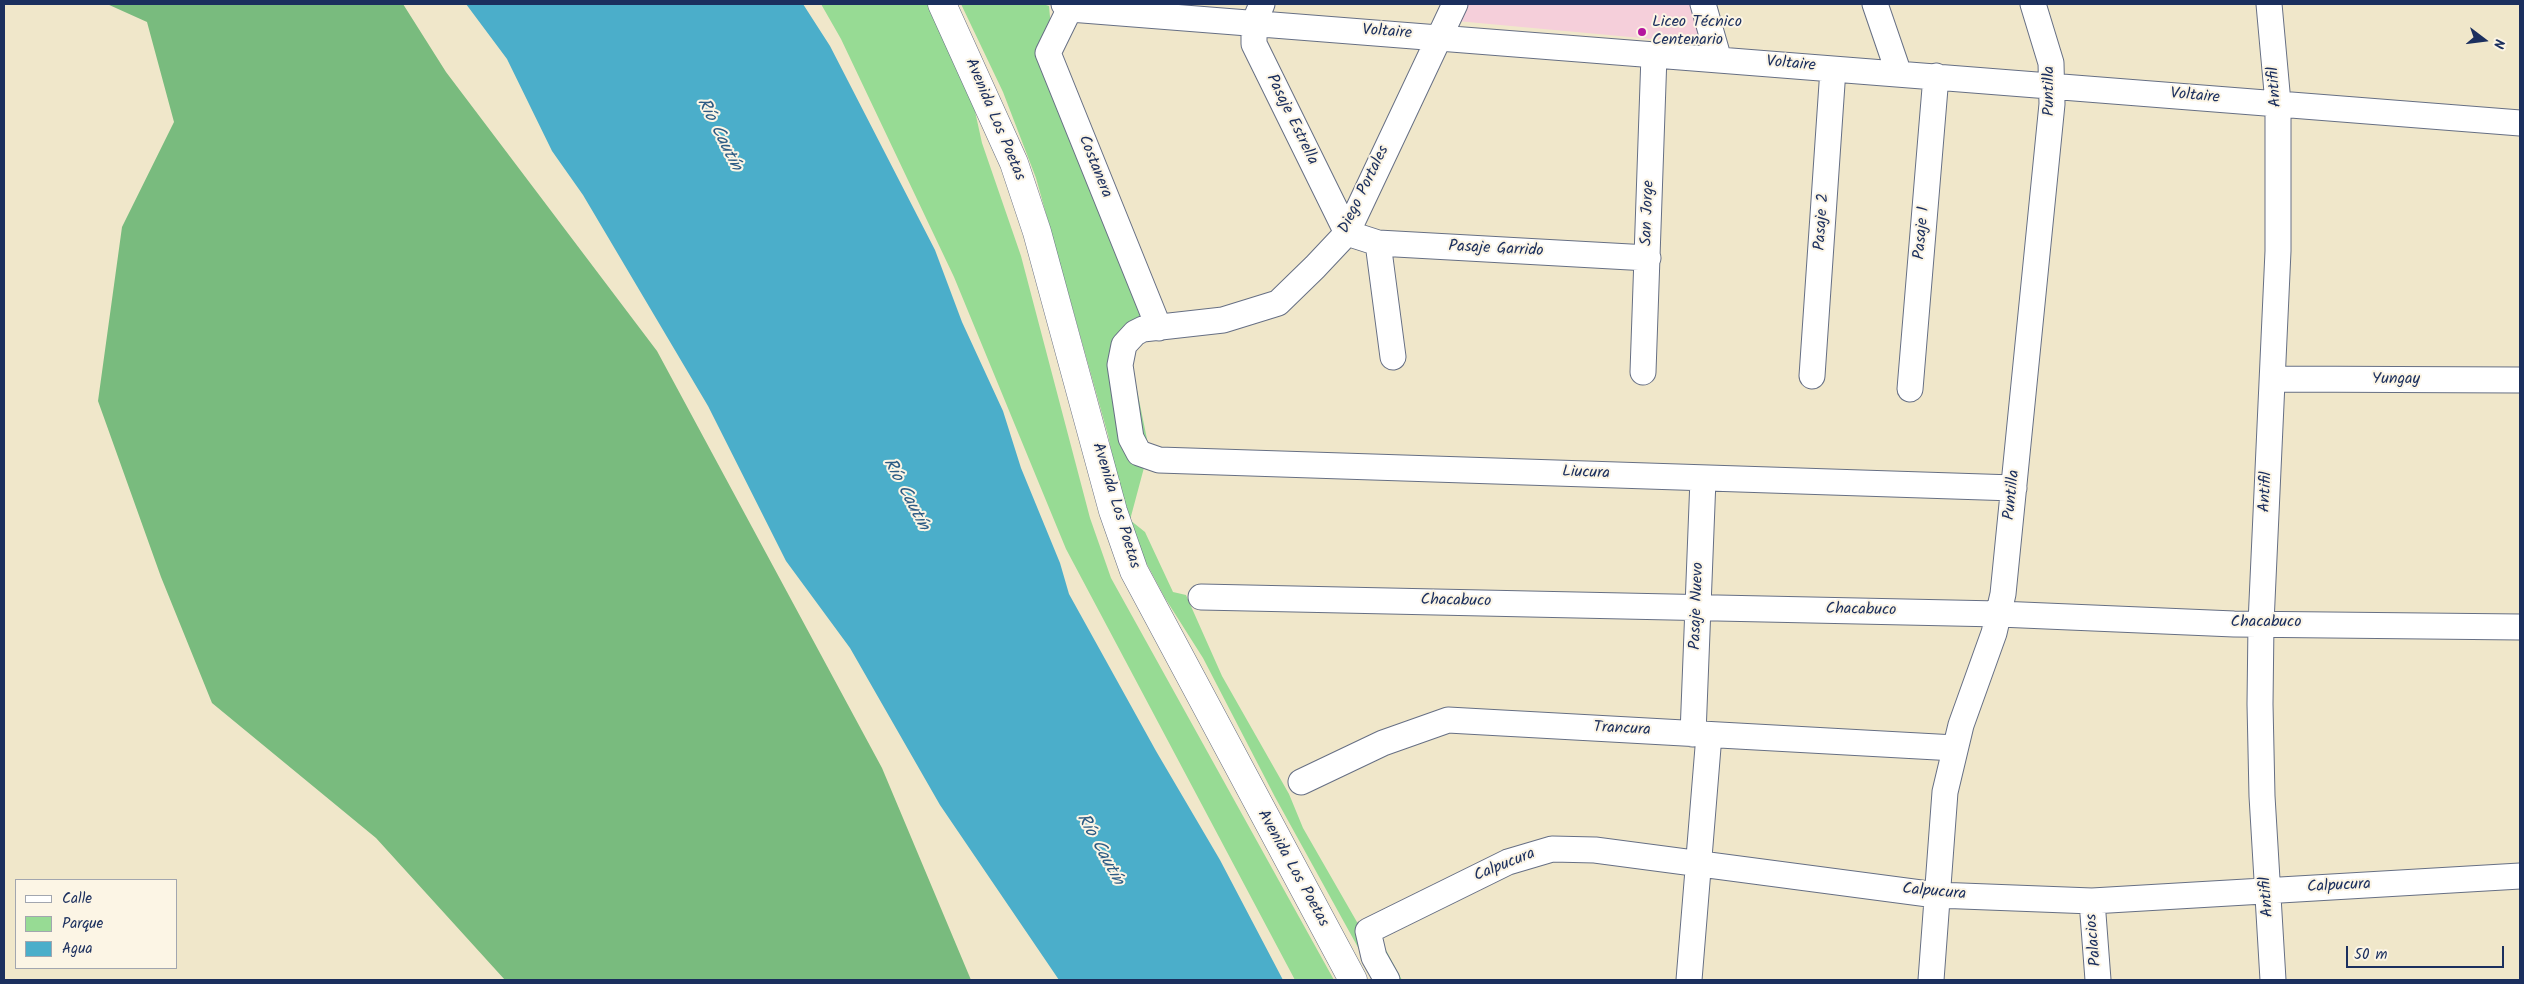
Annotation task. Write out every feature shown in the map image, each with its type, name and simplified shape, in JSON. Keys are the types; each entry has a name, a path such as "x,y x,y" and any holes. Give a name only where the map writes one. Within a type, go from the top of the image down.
{"main road":[{"name":"Avenida Los Poetas","path":"942,4 1014,163 1034,223 1113,510 1134,571 1353,980"}],"street":[{"name":"Diego Portales","path":"1159,460 1144,457 1134,446 1120,365 1122,351 1129,338 1143,329 1223,320 1278,303 1347,233 1455,4"},
{"path":"1702,4 1719,60"},
{"path":"1875,4 1899,74"},
{"name":"Puntilla","path":"1931,980 1945,792 1955,748 1999,614 2014,488 2052,104 2051,63 2032,4"},
{"name":"Antifil","path":"2269,4 2278,103 2278,251 2261,623 2260,750 2273,980"},
{"name":"Voltaire","path":"1069,5 1258,13 1439,37 2520,123"},
{"name":"Costanera","path":"1069,5 1048,53 1159,328"},
{"name":"Pasaje Estrella","path":"1258,13 1253,35 1258,55 1347,233"},
{"name":"San Jorge","path":"1643,372 1654,54"},
{"name":"Pasaje 2","path":"1812,376 1833,68"},
{"name":"Pasaje 1","path":"1910,389 1936,76"},
{"name":"Pasaje Garrido","path":"1347,233 1378,243 1648,258"},
{"path":"1378,243 1393,357"},
{"name":"Yungay","path":"2272,379 2520,380"},
{"name":"Liucura","path":"1159,460 2014,488"},
{"name":"Pasaje Nuevo","path":"1689,980 1697,863 1701,734 1697,607 1703,478"},
{"name":"Chacabuco","path":"1201,597 1999,614 2261,623 2520,627"},
{"name":"Trancura","path":"1301,782 1383,743 1448,720 1955,748"},
{"name":"Calpucura","path":"1387,980 1374,957 1368,931 1508,862 1537,852 1574,848 1936,895 2092,901 2520,876"},
{"name":"Palacios","path":"2092,901 2098,980"}],"shaded area":[{"name":"Liceo Técnico Centenario","path":"1466,4 1693,4 1706,44 1457,21"}],"green space":[{"path":"107,4 403,4 446,72 657,351 882,768 971,980 505,980 376,838 212,703 161,577 98,401 122,227 174,122 147,22"},
{"path":"821,4 930,4 969,84 982,143 1021,256 1090,518 1111,578 1334,980 1295,980 1066,549 954,277 841,39"},
{"path":"961,4 1043,4 1049,6 1051,28 1153,330 1126,336 1149,449 1130,520 1145,532 1173,592 1186,595 1222,676 1289,794 1303,828 1369,943 1379,937 1402,980 1376,980 1275,797 1203,658 1165,598 1140,551 1124,513 1108,435 1036,178 1003,92"}],"water":[{"name":"Río Cautín","path":"466,4 803,4 830,46 935,250 962,322 1003,411 1021,468 1060,563 1069,594 1156,751 1220,860 1283,980 1059,980 940,805 850,648 786,561 708,406 583,195 552,151 507,59"}],"place":[{"name":"Liceo Técnico Centenario","path":"1642,32"}]}
